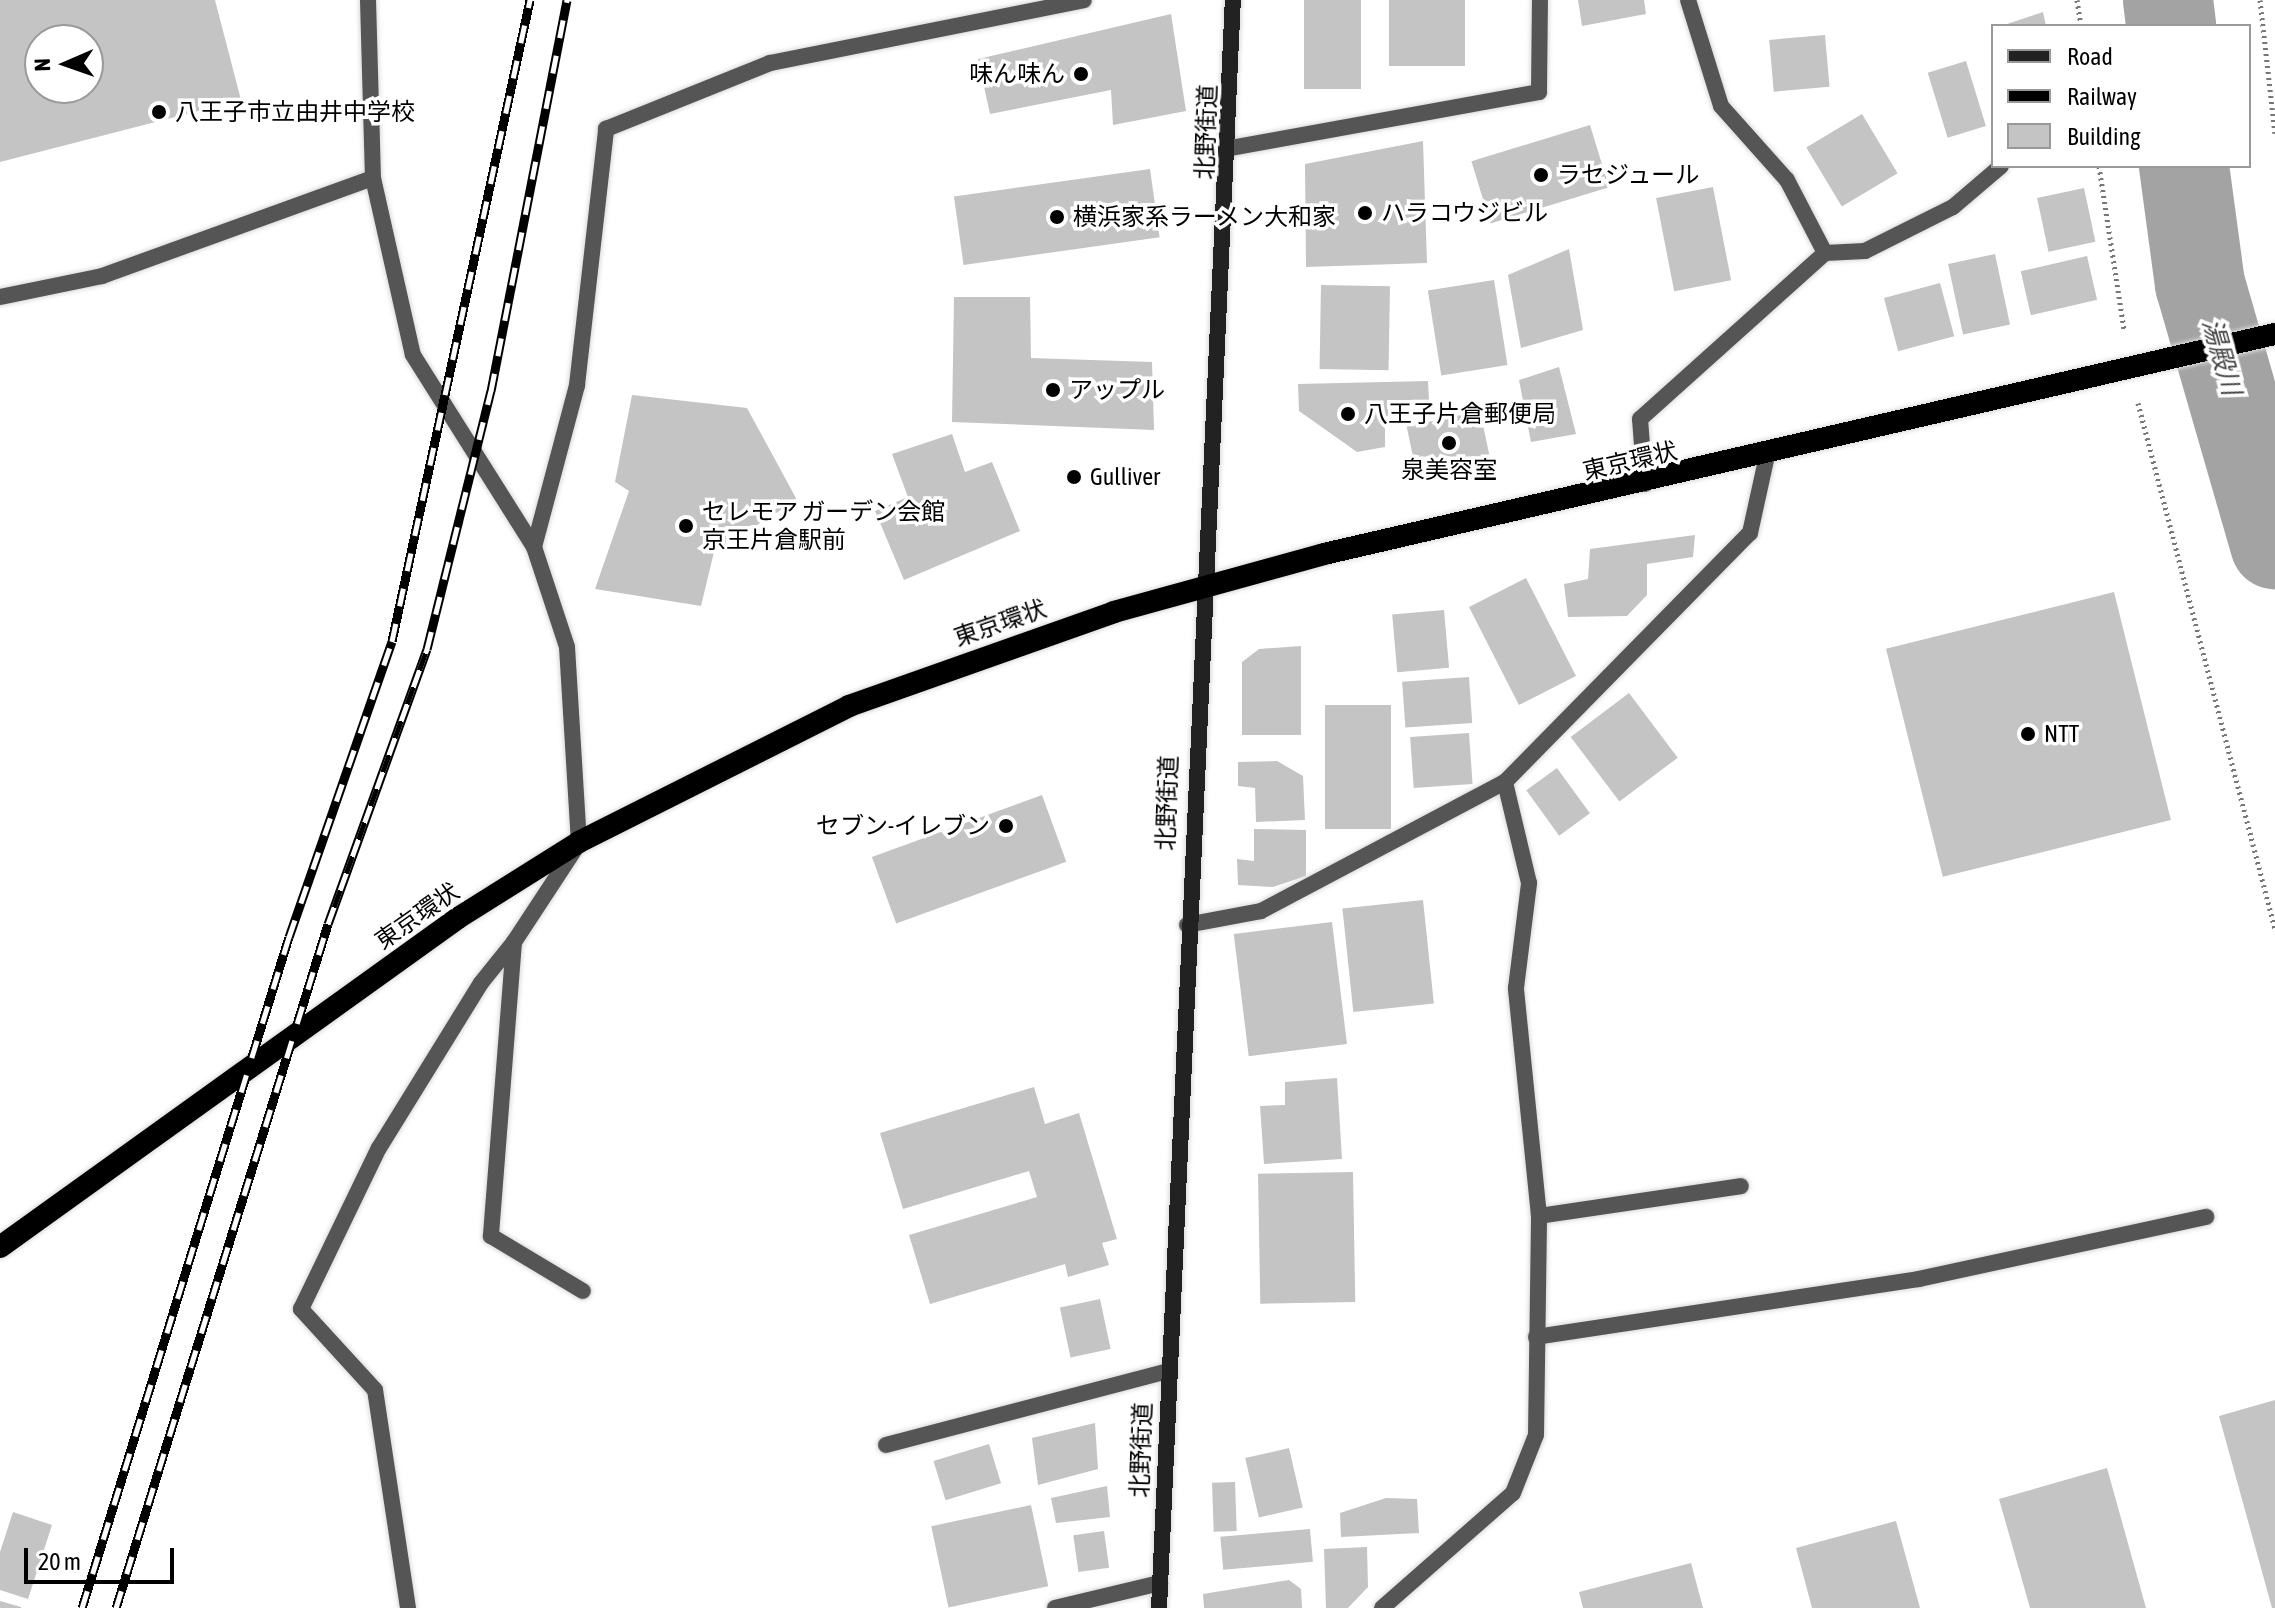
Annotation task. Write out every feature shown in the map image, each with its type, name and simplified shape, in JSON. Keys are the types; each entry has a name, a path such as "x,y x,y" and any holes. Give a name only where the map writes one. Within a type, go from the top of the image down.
{"highway":[{"name":"東京環状","path":"0,1247 458,918 579,842 849,706 1204,585 1767,456 2275,334"}],"main road":[{"name":"北野街道","path":"1159,1608 1187,925 1231,148 1233,0"}],"street":[{"path":"368,0 373,178 413,355 534,547 567,647 579,842 514,942 481,983 379,1148 301,1309 375,1390 397,1495 408,1608"},
{"path":"534,547 577,385 606,129 770,63 1084,0"},
{"path":"1231,148 1539,92 1540,0"},
{"path":"1688,0 1721,106 1787,180 1825,253"},
{"path":"1645,484 1640,419 1825,253 1865,251 1953,207 1999,168"},
{"path":"0,297 102,276 373,178"},
{"path":"1187,925 1261,911 1505,782 1750,533 1767,456"},
{"path":"1382,1608 1513,1493 1528,1466 1536,1435 1539,1216 1516,988 1529,883 1505,782"},
{"path":"514,942 491,1236 583,1291"},
{"path":"1539,1216 1741,1186"},
{"path":"1536,1337 1919,1279 2206,1217"},
{"path":"886,1445 1168,1371"},
{"path":"1055,1608 1160,1583"}],"path":[{"path":"2077,0 2081,24"},
{"path":"2260,0 2275,133"},
{"path":"2099,168 2142,366 2275,929"}],"building":[{"path":"0,0 215,0 241,100 0,162"},
{"path":"1304,0 1361,0 1361,89 1304,89"},
{"path":"1389,0 1465,0 1465,66 1389,66"},
{"path":"1578,0 1644,0 1646,14 1582,26"},
{"path":"2043,12 2046,24 2007,24"},
{"name":"味ん味ん","path":"1171,14 1186,111 1113,125 1111,90 990,114 978,59"},
{"path":"1825,35 1830,87 1774,92 1769,40"},
{"path":"1966,61 1986,126 1948,138 1928,73"},
{"path":"1862,114 1898,173 1842,207 1806,147"},
{"name":"ラセジュール","path":"1590,125 1609,187 1490,223 1471,161"},
{"name":"ハラコウジビル","path":"1423,141 1427,263 1306,267 1305,164"},
{"name":"横浜家系ラーメン大和家","path":"1150,169 1160,237 964,265 954,197"},
{"path":"1713,187 1731,280 1674,291 1656,198"},
{"path":"2084,188 2095,242 2048,252 2037,198"},
{"path":"1569,249 1583,330 1521,348 1508,275"},
{"path":"1995,254 2010,324 1963,334 1948,264"},
{"path":"2087,256 2097,300 2031,315 2021,271"},
{"path":"1494,280 1507,365 1441,375 1428,290"},
{"path":"1940,283 1954,336 1898,351 1884,298"},
{"path":"1321,285 1390,286 1389,370 1320,369"},
{"name":"アップル","path":"954,297 1030,297 1031,358 1152,362 1154,430 952,422"},
{"path":"1559,367 1576,434 1531,442 1519,380"},
{"name":"八王子片倉郵便局","path":"1428,381 1429,401 1385,417 1385,447 1357,452 1299,411 1298,384"},
{"name":"セレモア ガーデン会館 京王片倉駅前","path":"632,395 747,408 797,500 714,552 701,606 595,589 629,491 615,482"},
{"name":"泉美容室","path":"1480,411 1490,460 1417,476 1407,427"},
{"path":"952,434 965,472 992,462 1020,531 904,580 875,511 908,497 892,454"},
{"path":"1695,535 1693,557 1647,564 1647,595 1627,616 1568,617 1564,584 1588,579 1590,549"},
{"path":"1526,578 1576,676 1519,705 1469,607"},
{"name":"NTT","path":"2114,592 2171,820 1943,877 1886,649"},
{"path":"1444,610 1449,668 1397,672 1392,615"},
{"path":"1301,646 1301,735 1242,735 1242,662 1259,649"},
{"path":"1469,677 1472,723 1405,728 1402,682"},
{"path":"1629,693 1678,758 1619,802 1571,737"},
{"path":"1325,705 1391,705 1391,829 1325,829"},
{"path":"1469,733 1473,784 1414,788 1410,737"},
{"path":"1277,761 1303,776 1305,820 1256,822 1255,788 1238,786 1238,762"},
{"path":"1557,768 1590,813 1559,836 1526,790"},
{"name":"セブン-イレブン","path":"1042,795 1066,862 896,924 872,857"},
{"path":"1254,829 1306,830 1306,876 1273,887 1238,885 1237,859 1254,861"},
{"path":"1423,900 1434,1003 1353,1012 1342,908"},
{"path":"1332,922 1347,1044 1249,1056 1234,934"},
{"path":"1337,1078 1342,1159 1264,1164 1260,1106 1285,1105 1285,1082"},
{"path":"1034,1087 1045,1124 1079,1113 1117,1239 1102,1243 1109,1265 1068,1277 1065,1264 930,1304 909,1235 1037,1197 1029,1171 903,1209 880,1133"},
{"path":"1353,1172 1355,1302 1260,1304 1258,1174"},
{"path":"1100,1299 1111,1349 1070,1357 1060,1308"},
{"path":"2275,1400 2275,1608 2272,1608 2219,1416"},
{"path":"1095,1423 1098,1469 1038,1485 1032,1438"},
{"path":"989,1444 1001,1483 946,1500 934,1461"},
{"path":"1289,1448 1303,1507 1259,1518 1245,1458"},
{"path":"2107,1468 2146,1608 2030,1608 1999,1499"},
{"path":"1235,1482 1237,1531 1214,1532 1212,1483"},
{"path":"1107,1486 1110,1517 1056,1523 1051,1498"},
{"path":"1386,1498 1417,1499 1419,1533 1341,1537 1340,1513"},
{"path":"1031,1505 1048,1586 948,1607 931,1526"},
{"path":"13,1512 52,1525 28,1599 0,1590 0,1552"},
{"path":"1896,1521 1920,1608 1812,1608 1796,1548"},
{"path":"1310,1529 1313,1562 1223,1570 1220,1537"},
{"path":"1104,1531 1109,1568 1078,1572 1073,1535"},
{"path":"1367,1547 1368,1587 1348,1608 1326,1608 1324,1549"},
{"path":"1691,1563 1703,1608 1583,1608 1579,1592"},
{"path":"1289,1580 1301,1589 1302,1608 1204,1608 1203,1594"},
{"path":"0,1601 21,1607 21,1608 0,1608"}],"waterway":[{"name":"湯殿川","path":"2168,0 2171,24"},
{"name":"湯殿川","path":"2184,168 2200,284 2275,544"}],"railway":[{"path":"82,1608 289,937 392,641 530,0"},
{"path":"116,1608 328,924 427,649 491,391 567,0"}],"place":[{"name":"味ん味ん","path":"1081,74"},
{"name":"八王子市立由井中学校","path":"159,112"},
{"name":"ラセジュール","path":"1541,175"},
{"name":"ハラコウジビル","path":"1365,213"},
{"name":"横浜家系ラーメン大和家","path":"1057,217"},
{"name":"アップル","path":"1053,390"},
{"name":"八王子片倉郵便局","path":"1348,414"},
{"name":"泉美容室","path":"1449,443"},
{"name":"Gulliver","path":"1074,477"},
{"name":"セレモア ガーデン会館 京王片倉駅前","path":"686,526"},
{"name":"NTT","path":"2028,734"},
{"name":"セブン-イレブン","path":"1006,826"}]}
